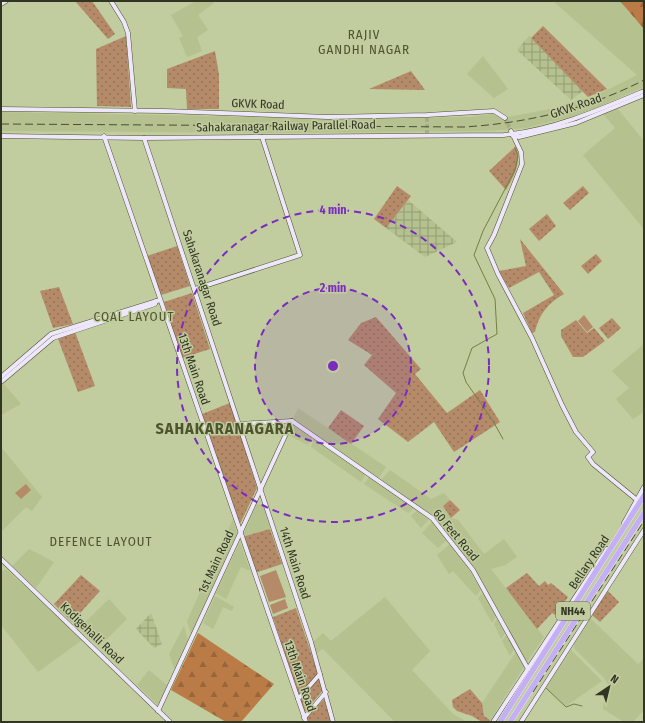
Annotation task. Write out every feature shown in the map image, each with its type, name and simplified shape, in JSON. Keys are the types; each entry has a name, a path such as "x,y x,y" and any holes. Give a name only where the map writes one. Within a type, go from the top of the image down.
{"highway":[{"name":"Bellary Road","path":"500,722 644,496"},
{"name":"Bellary Road","path":"504,722 644,502"},
{"name":"Bellary Road","path":"510,722 644,513"},
{"name":"Bellary Road","path":"513,722 644,518"}],"street":[{"path":"1,4 6,1"},
{"path":"111,1 124,22 128,33 135,111"},
{"name":"GKVK Road","path":"513,134 569,121 644,91"},
{"name":"GKVK Road","path":"427,135 505,135 576,123 644,95"},
{"name":"GKVK Road","path":"1,110 135,111 328,117 427,117 494,111 505,117"},
{"path":"513,134 521,152 522,164 494,236 487,248 498,274 532,338 562,405 576,432 593,452 588,457 593,464 637,500"},
{"name":"Sahakaranagar Railway Parallel Road","path":"1,136 104,136 144,138 427,135"},
{"name":"13th Main Road","path":"104,136 158,301 305,720"},
{"path":"195,289 300,255 262,137"},
{"name":"Sahakaranagar Road","path":"144,138 260,490"},
{"path":"1,377 51,334 153,301 158,301"},
{"path":"1,382 53,338 127,314 155,304 158,301"},
{"path":"239,424 292,421"},
{"name":"1st Main Road","path":"158,711 292,421"},
{"name":"60 Feet Road","path":"292,421 432,518 473,570 528,669"},
{"path":"493,722 615,538 644,488"},
{"name":"14th Main Road","path":"260,490 326,692 333,722"},
{"path":"521,722 644,530"},
{"name":"Kodigehalli Road","path":"1,559 170,722"},
{"path":"298,699 320,674"},
{"path":"305,720 326,692"}],"shaded area":[{"path":"75,1 92,1 115,34 108,39"},
{"path":"196,1 213,1 214,3 198,15 208,30 197,37 202,51 187,57 179,38 183,36 171,15"},
{"path":"553,1 644,1 644,87 593,109 570,117 526,128 484,131 276,133 1,131 1,112 358,119 471,117 493,114 503,118 555,108 595,96 637,75"},
{"path":"543,26 607,89 588,97 531,38"},
{"path":"126,36 131,107 97,106 96,49"},
{"path":"529,36 583,91 571,100 517,50"},
{"path":"215,51 219,75 219,109 187,109 186,89 167,88 167,69"},
{"path":"483,56 508,89 494,98 467,74"},
{"path":"411,71 425,90 369,89"},
{"path":"617,108 644,141 644,229 583,155 615,128 603,114"},
{"path":"516,146 518,152 518,163 506,190 489,171"},
{"path":"397,186 411,196 386,228 374,219"},
{"path":"583,186 589,193 570,210 563,203"},
{"path":"408,200 457,242 425,257 386,228"},
{"path":"547,214 556,226 539,241 529,229"},
{"path":"520,239 564,294 549,305 542,314 535,332 532,333 523,313 554,295 539,272 509,288 499,271 526,266"},
{"path":"177,246 190,286 161,295 147,256"},
{"path":"596,254 602,261 588,274 581,266"},
{"path":"59,287 73,324 53,328 40,291"},
{"path":"192,293 210,349 182,358 164,302"},
{"path":"584,315 593,327 587,332 578,321"},
{"path":"376,317 421,369 415,374 447,413 480,390 500,422 454,452 434,422 408,442 378,419 396,393 364,365 372,355 348,340 361,323"},
{"path":"612,318 621,328 608,339 599,328"},
{"path":"576,320 587,333 594,328 605,341 583,357 573,357 561,336 561,330"},
{"path":"75,332 95,386 78,392 58,339"},
{"path":"644,344 644,412 633,419 616,399 629,388 612,371"},
{"path":"4,384 21,404 1,415 1,386"},
{"path":"230,403 257,488 240,524 202,414"},
{"path":"298,408 386,467 379,478 293,419"},
{"path":"341,410 364,426 351,444 328,428"},
{"path":"292,424 312,437 308,445 288,435"},
{"path":"314,439 366,474 361,482 311,447"},
{"path":"1,447 42,497 32,511 26,507 1,532"},
{"path":"390,470 431,499 444,493 450,500 443,506 451,518 458,520 484,554 504,539 517,557 505,565 491,569 544,637 526,663 502,616 468,561 431,514 381,480"},
{"path":"369,477 414,508 408,513 364,484"},
{"path":"26,484 31,490 21,499 15,493"},
{"path":"450,500 460,510 451,518 443,506"},
{"path":"257,504 263,505 270,529 242,537"},
{"path":"417,510 429,519 421,528 411,516"},
{"path":"233,519 237,533 191,635 187,621"},
{"path":"432,522 447,540 438,548 422,533"},
{"path":"270,529 282,564 255,573 242,537"},
{"path":"240,542 250,571 241,567 226,599 216,593"},
{"path":"450,544 465,563 481,590 476,596 453,571 449,574 437,555"},
{"path":"29,549 54,562 36,588 12,566"},
{"path":"6,569 82,640 38,672 1,625 1,572"},
{"path":"276,570 286,597 269,602 260,576"},
{"path":"527,573 539,586 545,581 548,585 551,583 568,597 555,615 552,613 537,629 506,588"},
{"path":"81,575 100,591 72,622 54,604"},
{"path":"608,591 619,602 600,622 592,615"},
{"path":"483,593 497,615 492,623 478,598"},
{"path":"215,596 234,607 232,611 223,607 213,629 203,623"},
{"path":"385,597 430,651 412,670 453,714 467,722 395,722 323,649 315,654 312,643 323,633 331,641"},
{"path":"109,599 127,619 99,647 79,628"},
{"path":"285,599 288,608 273,614 270,605"},
{"path":"296,608 318,674 298,695 273,617"},
{"path":"151,613 162,644 154,648 136,629"},
{"path":"498,617 506,632 501,639 494,624"},
{"path":"590,618 638,664 644,658 644,710 633,722 624,722 603,709 604,699 611,689 604,678 574,648 574,644"},
{"path":"184,626 188,640 176,668 174,668 169,654"},
{"path":"507,634 514,649 510,656 502,641"},
{"path":"571,650 602,681 566,706 546,688"},
{"path":"516,652 524,667 490,720 484,716 482,703"},
{"path":"149,670 168,686 158,705 137,685"},
{"path":"319,678 323,690 304,713 299,699"},
{"path":"470,689 482,703 484,716 490,720 489,722 482,722 472,716 457,711 453,707 452,700"},
{"path":"324,699 331,722 307,722 306,718"}],"green space":[{"path":"620,1 644,1 644,29"},
{"path":"198,633 274,684 241,722 226,722 171,690"}],"waterway":[{"path":"503,439 493,421 466,382 463,373 472,348 497,334 495,299 474,255 483,231 515,170 518,156 515,148"},
{"path":"546,688 566,707 574,704 582,706"}],"tunnel":[{"path":"427,118 427,133"},
{"path":"505,118 511,131"}],"railway":[{"path":"1,124 464,127 511,122 557,113 601,99 644,80"},
{"path":"533,692 644,521"}],"district":[{"name":"RAJIV GANDHI NAGAR","path":"364,42"},
{"name":"CQAL LAYOUT","path":"134,316"},
{"name":"SAHAKARANAGARA","path":"225,428"},
{"name":"DEFENCE LAYOUT","path":"101,541"}]}
